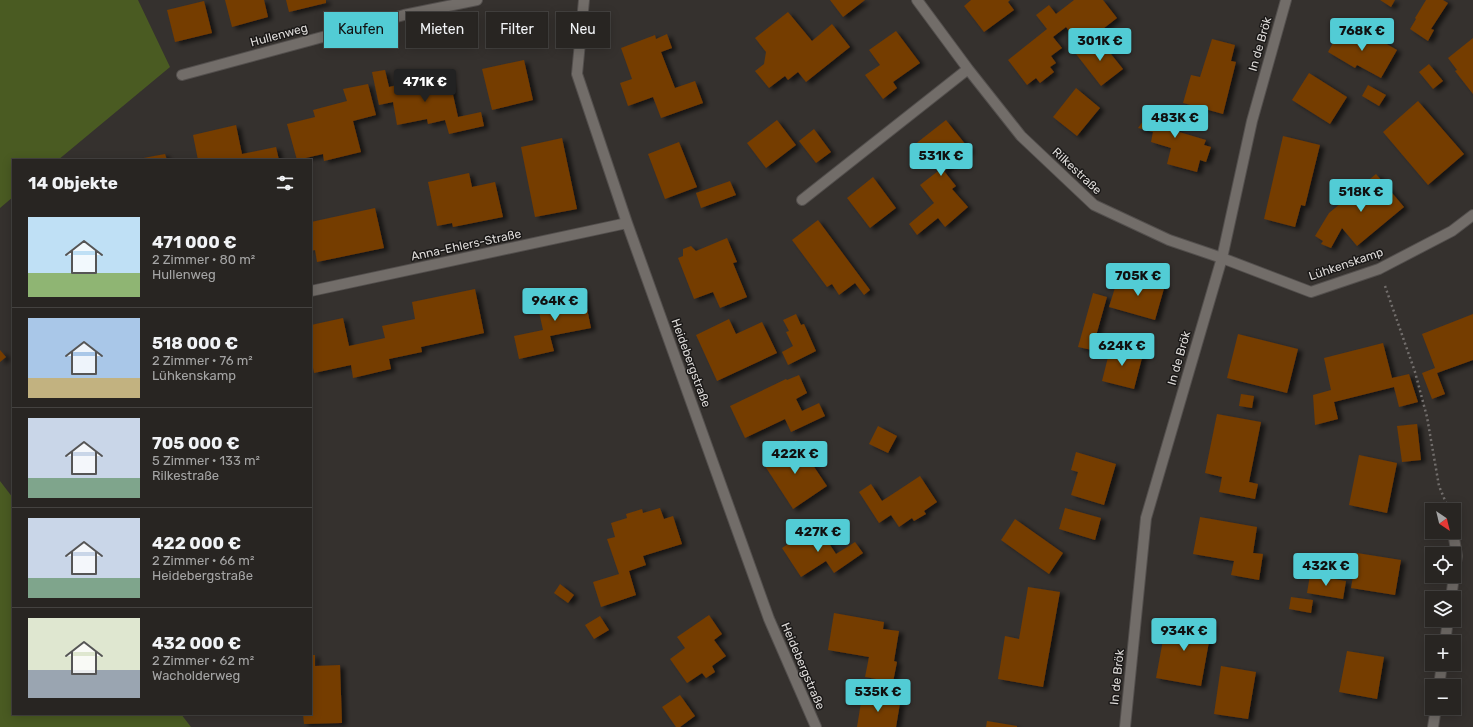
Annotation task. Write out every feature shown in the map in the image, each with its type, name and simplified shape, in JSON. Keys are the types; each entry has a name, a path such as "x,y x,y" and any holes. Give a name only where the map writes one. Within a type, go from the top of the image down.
{"street":[{"name":"Hullenweg","path":"182,75 404,15 477,0"},
{"name":"Heidebergstraße","path":"584,0 577,74 627,223 769,619 816,727"},
{"name":"Rilkestraße","path":"917,0 968,69 1021,136 1094,205 1169,240 1222,258"},
{"name":"In de Brök","path":"1125,727 1146,518 1222,258 1252,121 1286,0"},
{"path":"802,200 968,69"},
{"name":"Lühkenskamp","path":"1222,258 1311,292 1379,269 1452,231 1473,214"},
{"name":"Anna-Ehlers-Straße","path":"312,291 627,223"},
{"path":"1433,727 1435,715"}],"path":[{"path":"1379,269 1415,372 1427,417 1439,486 1446,503"}],"green space":[{"path":"0,0 138,0 170,67 59,159 12,159 12,198 0,208"},
{"path":"0,481 12,497 12,715 182,715 191,727 0,727"}],"building":[{"path":"225,0 264,0 268,17 232,27"},
{"path":"286,0 326,0 326,3 289,12"},
{"path":"830,0 865,0 843,17"},
{"path":"971,0 1010,0 1008,2 1014,10 984,32 964,6"},
{"path":"1074,0 1103,0 1117,18 1081,46 1066,27 1053,37 1062,48 1051,56 1056,63 1050,67 1054,72 1040,83 1036,78 1027,85 1008,60 1047,29 1036,15 1049,5 1056,14"},
{"path":"1380,0 1395,0 1391,7"},
{"path":"1426,0 1443,0 1448,3 1431,29 1434,30 1428,41 1410,29"},
{"path":"204,1 212,33 175,42 167,10"},
{"path":"788,12 812,41 832,24 850,47 806,82 798,72 788,80 785,76 769,88 755,71 764,64 766,52 755,38"},
{"path":"1343,25 1370,40 1373,36 1397,50 1381,78 1357,65 1355,68 1328,52"},
{"path":"896,31 920,63 893,82 897,88 883,99 865,75 880,65 869,50"},
{"path":"667,34 672,48 661,52 675,88 695,81 703,103 661,118 653,97 628,106 620,83 632,79 621,48 655,35 656,39"},
{"path":"1473,38 1473,94 1455,71 1457,70 1448,58"},
{"path":"1097,39 1123,69 1101,86 1076,54"},
{"path":"1212,39 1235,45 1231,61 1236,62 1223,114 1183,103 1191,75 1200,77"},
{"path":"524,60 533,100 492,110 482,69"},
{"path":"1429,64 1443,81 1433,89 1419,72"},
{"path":"385,70 389,87 419,80 419,83 449,77 458,117 481,112 484,126 449,134 445,120 428,124 427,119 397,125 393,102 379,105 372,72"},
{"path":"1309,73 1347,97 1330,124 1292,100"},
{"path":"368,84 376,115 353,121 361,152 324,161 323,154 297,159 287,124 315,117 313,110 347,101 343,89"},
{"path":"1368,85 1386,95 1379,106 1362,96"},
{"path":"1076,88 1100,108 1077,136 1053,117"},
{"path":"1418,101 1464,154 1428,185 1383,132"},
{"path":"1154,106 1181,114 1176,131 1206,140 1204,145 1211,147 1206,162 1200,160 1197,172 1167,164 1171,148 1151,142 1153,132 1138,128"},
{"path":"777,120 796,145 766,168 747,143"},
{"path":"946,120 970,150 944,171 956,186 952,189 968,207 945,227 938,218 917,235 909,224 934,203 920,185 942,168 935,160 929,165 914,145"},
{"path":"236,125 242,154 276,147 279,159 198,159 193,135"},
{"path":"814,129 831,152 816,163 799,141"},
{"path":"1283,136 1320,145 1305,206 1301,205 1295,227 1264,219"},
{"path":"562,138 577,209 535,217 521,147"},
{"path":"679,142 697,187 665,199 648,154"},
{"path":"165,154 167,159 138,159"},
{"path":"469,173 472,187 495,182 503,217 453,227 452,223 437,226 428,182"},
{"path":"1376,174 1404,207 1357,246 1342,228 1331,248 1321,244 1323,241 1315,236 1329,213"},
{"path":"873,177 896,208 870,228 847,198"},
{"path":"730,181 736,195 701,208 696,193"},
{"path":"375,208 384,248 317,262 315,250 312,251 312,222"},
{"path":"818,220 870,290 864,295 855,283 839,295 832,284 827,287 792,240"},
{"path":"727,238 737,262 733,263 747,297 720,308 713,292 694,299 678,258 683,256 683,249 691,246 696,251"},
{"path":"1133,276 1165,285 1155,320 1109,307 1117,281 1130,284"},
{"path":"475,289 484,333 421,347 422,352 389,359 391,369 353,378 351,365 314,373 312,363 312,325 343,318 349,346 385,338 382,326 415,319 412,302"},
{"path":"566,289 567,293 583,289 591,328 550,336 554,351 519,359 514,336 543,330 536,299 549,296 548,293"},
{"path":"1093,293 1107,297 1092,350 1078,347"},
{"path":"796,314 801,325 804,324 816,351 788,365 782,352 793,346 786,332 789,331 783,320"},
{"path":"1473,314 1473,360 1437,373 1445,394 1432,399 1422,373 1435,368 1422,334"},
{"path":"729,319 736,334 762,322 777,353 717,381 696,335"},
{"path":"1238,334 1298,349 1287,393 1227,378"},
{"path":"1383,343 1392,378 1409,374 1418,402 1399,407 1394,387 1334,402 1338,419 1315,425 1313,395 1331,390 1324,358"},
{"path":"1111,345 1143,354 1134,389 1102,381"},
{"path":"0,350 6,357 0,362"},
{"path":"799,375 807,393 796,399 802,411 819,403 825,416 791,432 785,419 745,438 730,406 786,379 787,380"},
{"path":"1241,394 1254,396 1252,408 1239,406"},
{"path":"1217,414 1261,422 1249,482 1258,484 1255,499 1219,492 1222,477 1205,473"},
{"path":"1417,424 1421,460 1402,462 1397,426"},
{"path":"878,426 897,436 888,453 869,444"},
{"path":"796,440 827,486 793,509 763,463"},
{"path":"1076,452 1116,464 1104,505 1071,495 1078,472 1071,470"},
{"path":"1359,455 1397,463 1387,513 1349,505"},
{"path":"920,476 937,502 924,511 926,514 914,521 912,518 899,527 891,515 879,523 859,492 871,484 882,501"},
{"path":"660,508 664,519 673,516 682,544 643,556 646,565 629,571 636,595 601,607 593,582 619,574 607,539 615,537 611,523 627,518 626,514 642,509 643,513"},
{"path":"1065,508 1101,518 1095,540 1059,529"},
{"path":"1200,517 1257,527 1253,553 1263,554 1259,580 1231,575 1234,561 1193,554"},
{"path":"1015,519 1063,553 1049,574 1001,540"},
{"path":"817,525 836,554 855,542 863,553 834,573 826,561 801,577 782,548"},
{"path":"1357,553 1401,560 1395,595 1351,588"},
{"path":"1310,575 1346,581 1343,599 1307,593"},
{"path":"560,584 574,595 568,603 554,593"},
{"path":"1028,587 1060,592 1043,687 998,679 1005,636 1019,639"},
{"path":"1291,597 1313,600 1311,613 1289,609"},
{"path":"834,613 884,622 883,629 899,631 894,661 897,662 893,682 865,677 869,657 828,650"},
{"path":"709,615 722,634 714,640 726,656 712,666 715,672 706,678 702,673 687,683 670,659 685,648 677,637"},
{"path":"600,616 609,630 594,639 585,625"},
{"path":"1167,618 1212,625 1201,686 1156,678"},
{"path":"1347,651 1384,657 1377,699 1339,692"},
{"path":"312,655 315,655 315,666 340,665 342,723 304,724 303,715 312,715"},
{"path":"1221,666 1256,672 1248,719 1214,714"},
{"path":"680,695 695,716 680,727 676,727 662,707"},
{"path":"862,696 900,703 896,727 857,727"},
{"path":"987,721 1017,726 1017,727 986,727"}]}
